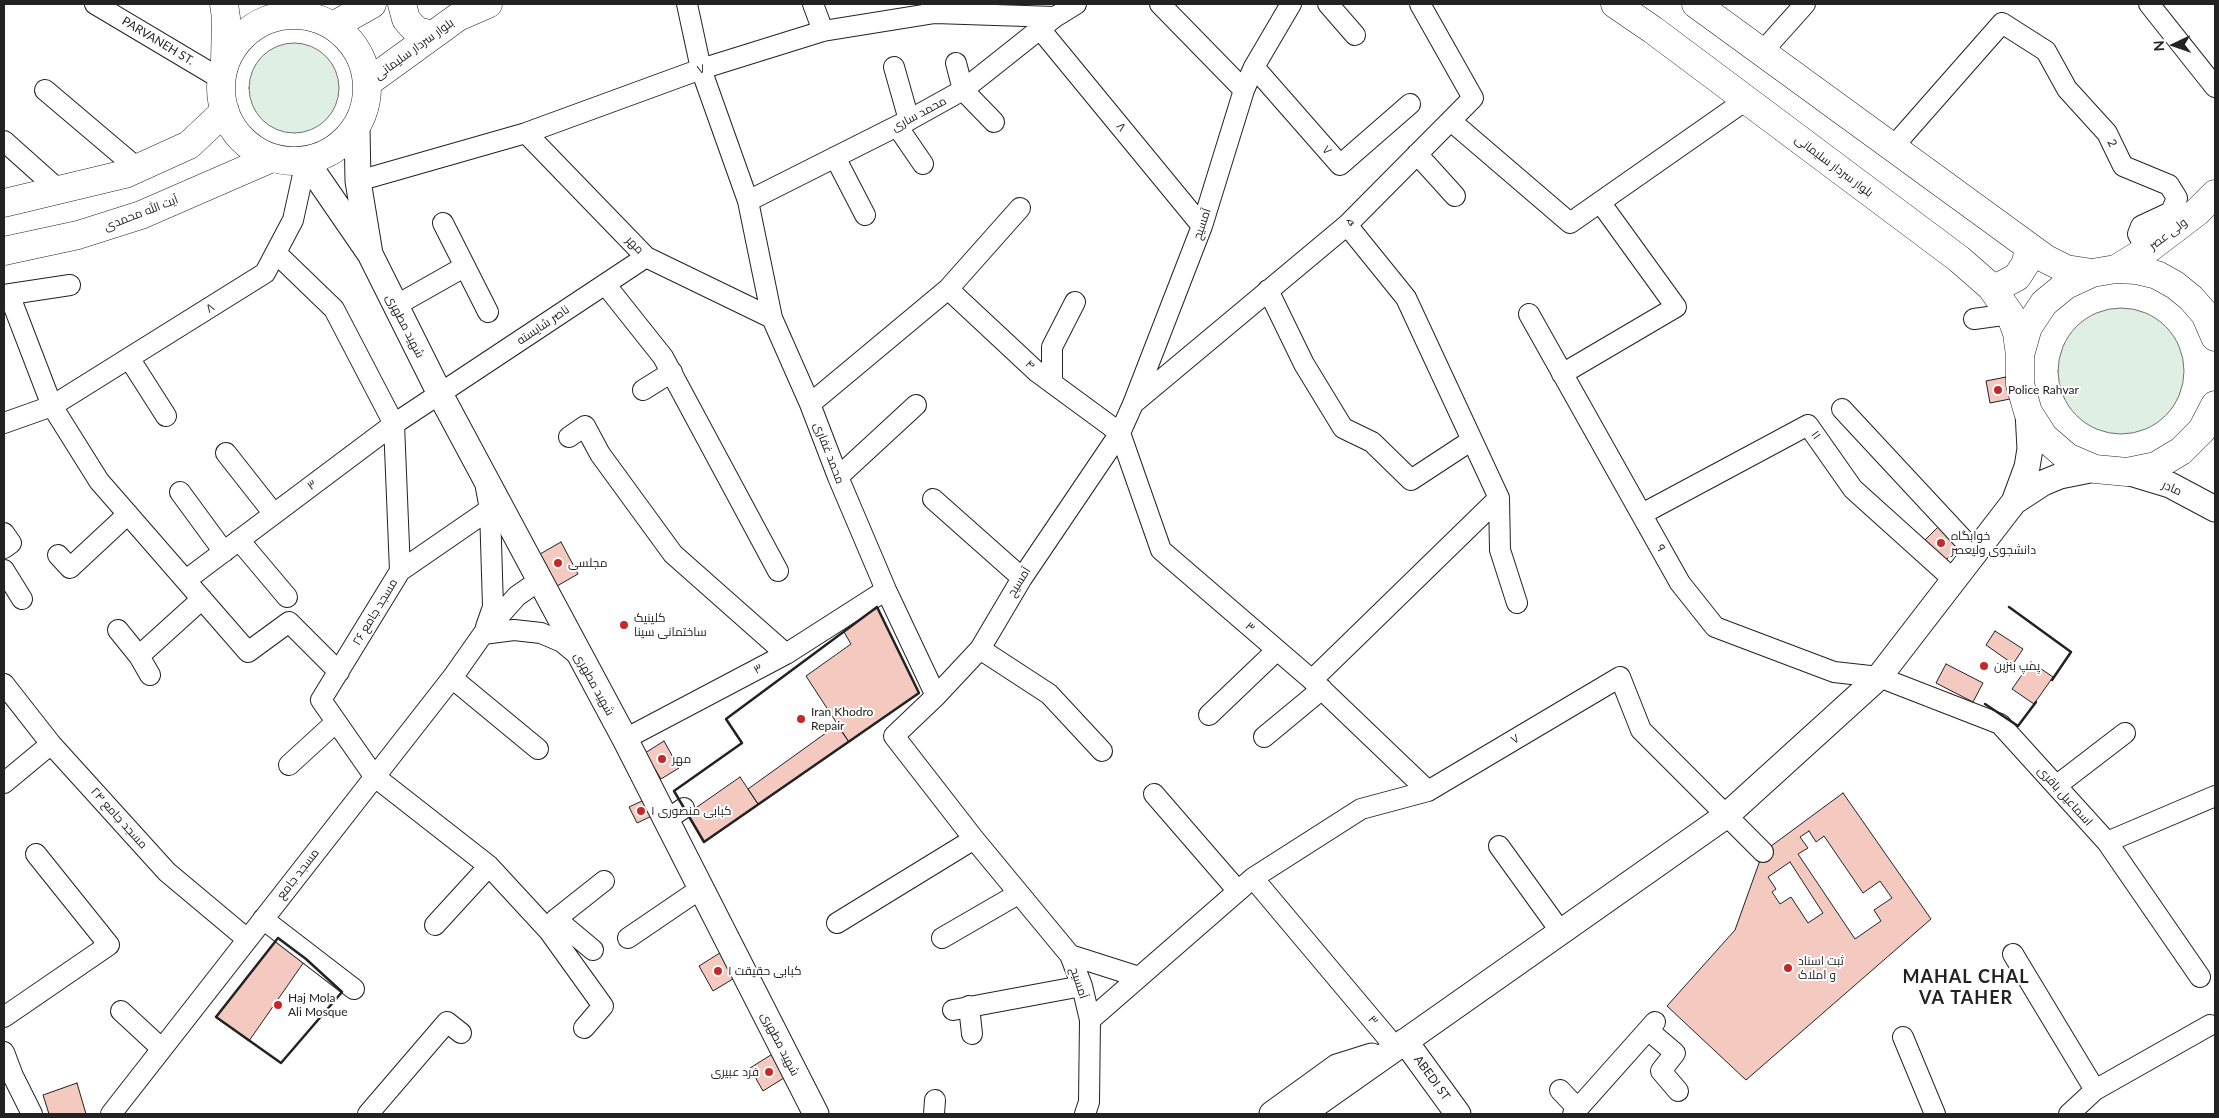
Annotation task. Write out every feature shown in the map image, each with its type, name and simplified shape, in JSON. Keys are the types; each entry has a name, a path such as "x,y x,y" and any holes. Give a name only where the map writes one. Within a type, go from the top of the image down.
{"highway":[{"path":"224,4 226,18 221,95 224,111 232,127 243,141 256,151 272,158 289,162 306,161 323,156 342,144 357,127 365,106 367,83 362,61 350,41 314,15"},
{"path":"223,70 236,44 251,29 270,19 290,15 314,15 372,4"},
{"path":"402,4 406,19 411,25 417,31 433,36"},
{"name":"بلوار سردار سلیمانی","path":"367,83 458,17 488,4"},
{"name":"بلوار سردار سلیمانی","path":"1615,4 1959,259 1991,287 2010,314 2017,333 2020,355"},
{"path":"1696,4 2046,260 2066,269 2136,270 2157,275 2175,285 2191,298 2205,314 2215,333"},
{"path":"4,203 125,174 189,145 224,111"},
{"name":"آیت الله محمدی","path":"4,251 78,235 141,215 272,158"},
{"name":"ولی عصر","path":"2020,355 2028,327 2044,303 2066,285 2104,271 2147,250 2197,212 2215,194"},
{"path":"1991,287 2000,286 2017,277 2026,263 2029,247"},
{"path":"2020,355 2020,384 2028,412 2044,437 2067,457 2095,469 2127,472 2156,466 2181,451 2202,430 2215,405"}],"main road":[{"path":"357,127 358,181 370,254"},
{"path":"306,161 370,254"},
{"name":"شهید مطهری","path":"370,254 440,394 483,474 543,576 579,656 624,739 647,768 675,814 700,889 816,1114"},
{"path":"1302,1114 1727,815 1879,677 2014,502 2027,467 2030,449 2028,412"},
{"path":"2014,502 2043,483 2068,474 2095,469"},
{"name":"مادر","path":"2127,472 2170,485 2215,509"},
{"path":"1272,1114 1337,1067 1395,1049"},
{"name":"ABEDI ST","path":"1395,1049 1458,1114"}],"street":[{"name":"PARVANEH ST.","path":"95,4 223,70"},
{"path":"813,4 823,31"},
{"name":"۸","path":"1037,4 1047,23 1202,226"},
{"name":"محمد ساری","path":"748,201 903,123 963,90 1047,23 1076,4"},
{"path":"1160,4 1244,90"},
{"name":"آمسیح","path":"1085,1114 1089,1102 1090,1020 1082,986 1070,955 1018,894 894,736 936,696 980,648 1022,578 1120,433 1202,226 1244,90 1254,67 1291,4"},
{"path":"1328,4 1355,35"},
{"name":"۵","path":"1133,404 1347,225 1474,98 1420,4"},
{"path":"1762,52 1805,4"},
{"path":"2149,4 2215,87"},
{"name":"محمد غفاری","path":"679,5 748,201 772,318 810,404 838,477 886,590 936,696"},
{"name":"۷","path":"358,181 526,133 701,69 823,31 935,13 1047,23"},
{"name":"2","path":"1892,148 2002,23 2046,51 2067,89 2107,134 2124,166 2169,184 2177,198 2171,212 2141,226 2138,234 2147,250"},
{"path":"956,63 963,90 994,122"},
{"path":"894,67 903,123 923,164"},
{"name":"۷","path":"1254,67 1340,165 1410,104"},
{"path":"45,90 137,168"},
{"path":"1451,121 1570,223 1746,100"},
{"name":"مهر","path":"526,133 646,257 772,318"},
{"path":"4,141 60,191"},
{"path":"1418,154 1455,196"},
{"path":"835,157 865,215"},
{"name":"۸","path":"52,406 265,273 293,220 306,161"},
{"path":"1562,374 1676,307 1600,202"},
{"path":"810,404 948,289 1020,208"},
{"path":"443,223 488,312"},
{"path":"1347,225 1406,298 1499,498 1500,550 1517,603"},
{"path":"276,253 334,309 394,424"},
{"name":"ناصر شایسته","path":"440,394 646,257"},
{"path":"395,306 464,267"},
{"path":"604,284 663,357 778,571"},
{"path":"70,286 6,294 52,406 99,481 248,652 289,622 339,672"},
{"name":"۴","path":"948,289 1037,372 1120,433"},
{"path":"1268,290 1304,364 1343,428 1372,442 1411,480 1472,440"},
{"path":"1052,382 1052,347 1075,302"},
{"name":"۹","path":"1529,314 1680,583 1715,626 1834,672 1879,677"},
{"path":"1974,319 2010,314"},
{"path":"129,358 166,416"},
{"path":"643,390 672,372"},
{"name":"۳","path":"186,580 394,424 440,394"},
{"path":"838,477 916,405"},
{"path":"4,424 52,406"},
{"path":"1842,409 1975,552"},
{"name":"۲۶ مسجد جامع","path":"394,424 400,571 321,700 374,776 490,866 552,925"},
{"name":"۱۱","path":"1642,514 1808,425 1853,489 1954,580"},
{"path":"569,437 585,426 600,454 673,554 786,654"},
{"name":"۳","path":"1120,433 1161,550 1317,685 1428,790"},
{"path":"226,453 274,514"},
{"path":"483,474 490,509 493,607 483,634"},
{"path":"180,492 232,546 287,597"},
{"path":"1264,737 1499,498"},
{"path":"932,499 1022,578"},
{"path":"400,571 490,509"},
{"path":"58,555 70,568 128,514"},
{"path":"4,533 11,544 4,548"},
{"path":"4,570 22,599"},
{"path":"483,634 517,596 543,576"},
{"name":"۳","path":"624,739 786,654 886,590"},
{"path":"139,656 202,599"},
{"path":"118,630 139,656 150,675"},
{"path":"483,634 514,630 541,634 562,642 579,656"},
{"name":"مسجد جامع","path":"111,1114 452,678 483,634"},
{"path":"980,648 1049,694 1102,750"},
{"path":"1209,715 1276,651"},
{"name":"۷","path":"1090,1020 1245,885 1361,809 1428,790 1620,677 1642,730 1727,815"},
{"name":"اسماعیل باقری","path":"1879,677 2000,724 2107,842 2200,977"},
{"path":"452,678 538,749"},
{"name":"۲۴ مسجد جامع","path":"4,684 51,744 167,872 247,939"},
{"path":"290,766 336,722"},
{"path":"2056,786 2126,734"},
{"path":"4,784 51,744"},
{"name":"۳","path":"1154,794 1245,885 1395,1049"},
{"path":"2107,842 2215,796"},
{"path":"1727,815 1762,852"},
{"path":"837,923 974,839"},
{"path":"1499,846 1561,932"},
{"path":"4,1017 109,945 36,854"},
{"path":"435,925 490,866"},
{"path":"552,925 604,881"},
{"path":"628,938 700,889"},
{"path":"942,938 1018,894"},
{"path":"263,919 354,989"},
{"path":"552,925 593,950"},
{"path":"552,925 603,1006 584,1028"},
{"path":"2013,954 2095,1090"},
{"path":"1070,955 1139,977"},
{"path":"972,1034 961,1008 1082,986"},
{"path":"120,1012 162,1049"},
{"path":"368,1114 447,1022 461,1033"},
{"path":"2069,1114 2095,1090 2210,1025"},
{"path":"1560,1090 1576,1112 1651,1026 1675,1053 1661,1071 1678,1091"},
{"path":"1903,1037 1935,1114"},
{"path":"4,1056 32,1114"}],"green space":[{"path":"294,43 311,46 326,56 336,71 339,88 336,105 326,120 311,130 294,133 277,130 262,120 252,105 249,88 252,71 262,56 277,46"},
{"path":"2121,308 2145,313 2165,327 2179,347 2184,371 2179,395 2165,415 2145,429 2121,434 2097,429 2077,415 2063,395 2058,371 2063,347 2077,327 2097,313"}],"building":[{"name":"Police Rahvar","path":"2006,377 2010,399 1990,403 1986,381"},
{"name":"خوابگاه دانشجوی ولیعصر","path":"1938,527 1957,547 1946,560 1925,540"},
{"name":"مجلسی","path":"561,542 578,574 557,586 540,554"},
{"path":"877,607 919,693 849,742 806,676 851,644 844,632"},
{"path":"1995,631 2023,649 2013,664 1986,645"},
{"path":"2031,662 2053,677 2034,704 2012,689"},
{"path":"1946,664 1983,683 1973,702 1936,683"},
{"path":"837,725 849,742 758,804 748,789"},
{"name":"مهر","path":"664,741 679,768 661,779 645,753"},
{"path":"740,777 758,804 704,842 687,814"},
{"name":"ثبت اسناد و املاک","path":"1843,793 1931,919 1746,1080 1667,1006 1735,930 1763,852"},
{"name":"کبابی منصوری ۱","path":"646,799 654,815 637,823 629,807"},
{"name":"ثبت اسناد و املاک","path":"1809,831 1816,842 1824,836 1863,893 1880,881 1892,898 1874,910 1881,921 1855,939 1798,854 1808,848 1800,837"},
{"path":"1790,862 1823,913 1808,923 1791,897 1780,904 1772,892 1776,889 1768,877"},
{"path":"278,938 306,959 249,1041 216,1017"},
{"name":"کبابی حقیقت ۱","path":"723,951 736,977 713,991 699,966"},
{"name":"فرد عبیری","path":"774,1053 787,1076 763,1091 750,1068"},
{"path":"77,1083 86,1114 49,1114 43,1095"}],"wall":[{"path":"877,607 919,693 704,842 674,791 742,743 726,719 877,607"},
{"path":"2009,607 2071,652 2052,680"},
{"path":"1985,704 2018,726 2036,702"},
{"path":"278,938 306,959 342,992 281,1063 216,1017 278,938"}],"place":[{"name":"Police Rahvar","path":"1998,390"},
{"name":"خوابگاه دانشجوی ولیعصر","path":"1941,543"},
{"name":"مجلسی","path":"558,563"},
{"name":"کلینیک ساختمانی سینا","path":"624,625"},
{"name":"پمپ بنزین","path":"1984,666"},
{"name":"Iran Khodro Repair","path":"801,719"},
{"name":"مهر","path":"662,759"},
{"name":"کبابی منصوری ۱","path":"641,811"},
{"name":"ثبت اسناد و املاک","path":"1788,968"},
{"name":"کبابی حقیقت ۱","path":"718,971"},
{"name":"Haj Mola Ali Mosque","path":"278,1005"},
{"name":"فرد عبیری","path":"769,1072"}],"district":[{"name":"MAHAL CHAL VA TAHER","path":"1966,988"}]}
